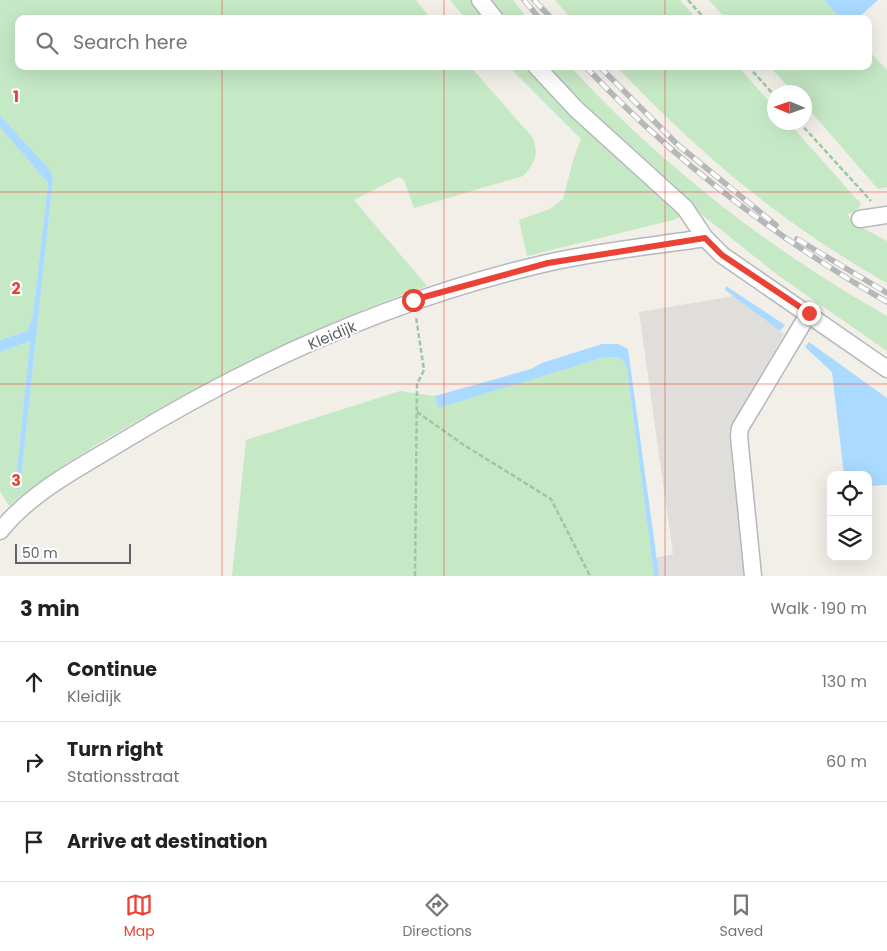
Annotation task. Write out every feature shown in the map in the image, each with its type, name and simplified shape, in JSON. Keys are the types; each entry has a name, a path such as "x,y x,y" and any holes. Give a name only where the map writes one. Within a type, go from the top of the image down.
{"street":[{"path":"480,0 492,15"},
{"path":"540,70 576,109 684,208 705,238 722,255 809,313 887,369"},
{"path":"860,219 885,215"},
{"name":"Kleidijk","path":"0,531 38,493 189,401 234,378 413,300 548,263 705,238"},
{"path":"753,576 738,436 740,428 809,313"}],"path":[{"path":"688,0 701,15"},
{"path":"752,70 767,87"},
{"path":"806,130 885,215"},
{"path":"413,300 424,355 424,370 417,384 415,576"},
{"path":"417,412 464,445 551,500 590,576"}],"shaded area":[{"path":"734,296 784,334 729,431 745,576 658,576 655,558 673,554 639,312"}],"green space":[{"path":"0,0 416,0 428,15 15,15 15,70 474,70 533,138 536,154 533,163 523,176 414,208 404,180 399,177 354,200 427,286 329,324 203,386 88,450 48,476 9,506 0,491 0,352 30,341 15,489 20,489 53,179 50,170 0,115"},
{"path":"450,0 513,0 525,15 463,15"},
{"path":"555,0 680,0 693,15 568,15"},
{"path":"709,0 824,0 837,15 722,15"},
{"path":"872,54 887,70 887,187 878,189 812,113 812,85 787,85 773,70 872,70"},
{"path":"512,70 574,70 641,137 719,203 802,264 887,316 887,351 779,276 696,210 673,220 527,256 519,220 550,209 563,199 574,157 581,139"},
{"path":"620,70 742,70 767,99 767,130 795,130 861,204 856,211 847,214 854,223 887,241 887,283 849,261 778,212 743,185 678,128"},
{"path":"0,127 48,183 33,316 27,331 0,340"},
{"path":"615,357 623,360 627,369 654,576 232,576 246,440 400,391 435,396 438,407 602,358"}],"water":[{"path":"824,0 878,0 861,15 837,15"},
{"path":"0,115 50,170 53,179 20,489 15,489 30,341 0,352 0,340 27,331 33,316 48,183 0,127"},
{"path":"726,286 785,325 780,331 725,290"},
{"path":"809,342 887,398 887,485 872,486 872,471 844,471 832,372 805,347"},
{"path":"602,344 618,344 628,349 659,576 654,576 627,369 623,360 615,357 602,358 438,408 435,396 531,369 542,363"}],"railway":[{"path":"524,0 537,15"},
{"path":"534,0 548,15"},
{"path":"589,70 654,134 727,195 805,251 887,302"},
{"path":"603,70 678,145 776,225"},
{"path":"797,239 887,293"}],"route":[{"path":"413,300 548,263 705,238 722,255 809,313"}]}
